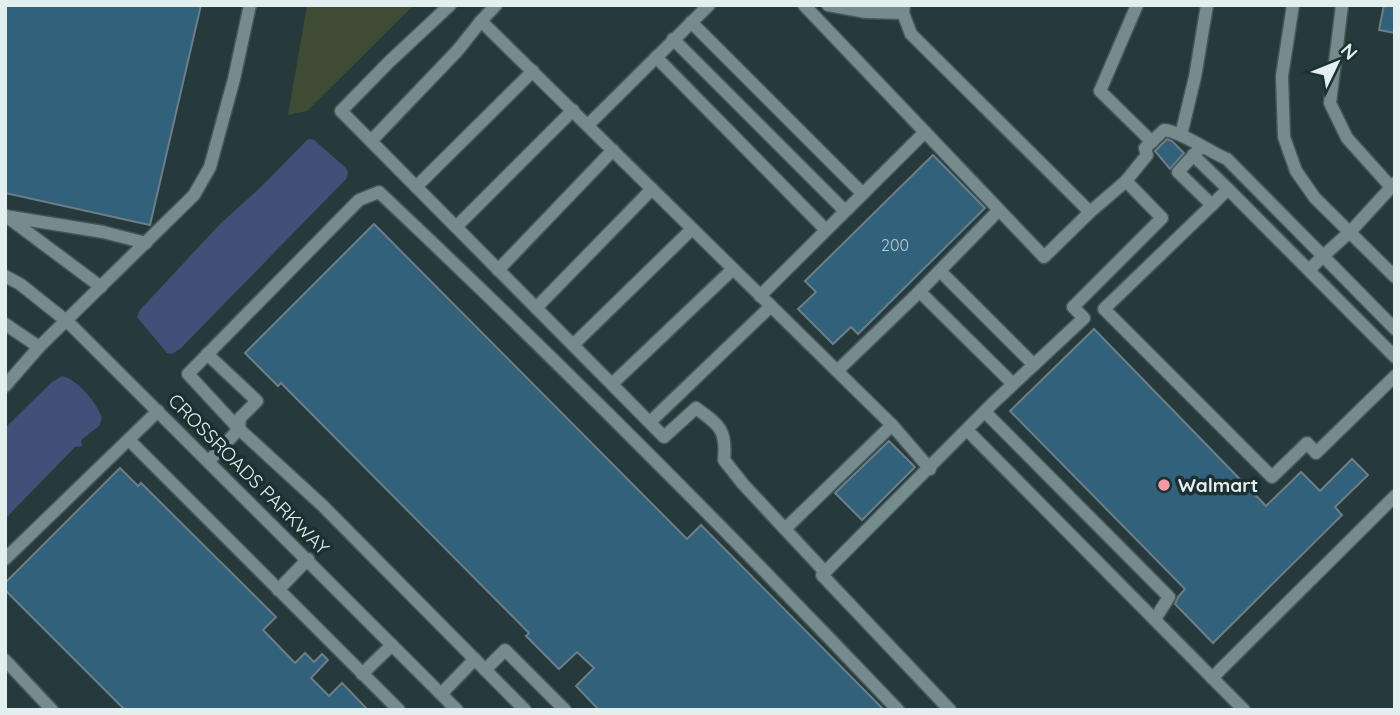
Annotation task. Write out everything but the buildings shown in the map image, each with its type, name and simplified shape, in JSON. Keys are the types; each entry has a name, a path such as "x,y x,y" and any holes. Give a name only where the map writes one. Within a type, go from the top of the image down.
{"street":[{"path":"5,386 39,347 194,195 210,167 234,79 250,5"},
{"path":"450,5 388,62 341,111 664,437 696,408 713,420 720,427 726,441 724,460 825,572"},
{"path":"371,141 458,50 496,5"},
{"path":"588,125 709,5"},
{"path":"804,5 1044,257 1126,181 1147,155 1145,148 1164,130 1173,130 1197,151 1228,189 1395,357"},
{"path":"828,5 866,12 903,9 911,34 1090,212"},
{"path":"1137,5 1100,91 1152,142"},
{"path":"1181,135 1195,77 1207,5"},
{"path":"1293,5 1282,76 1284,137 1296,171 1315,198 1395,277"},
{"path":"1309,270 1350,232 1393,185 1348,138 1330,103 1342,5"},
{"path":"481,21 892,425 930,469"},
{"path":"691,22 863,194"},
{"path":"673,39 845,211"},
{"path":"656,57 826,230"},
{"path":"416,187 533,71"},
{"path":"456,228 573,110"},
{"path":"760,296 925,132"},
{"path":"498,270 613,150"},
{"path":"1197,151 1178,172 1212,205"},
{"path":"1197,151 1227,159 1395,329"},
{"path":"950,710 822,575 1013,384 1084,318 1073,307 1162,218 1126,181"},
{"path":"536,307 652,189"},
{"path":"1228,189 1104,309 1272,477 1307,443 1316,453 1395,376"},
{"path":"525,710 323,506 239,429 188,374 359,200 379,192 510,316 767,573 898,710"},
{"path":"837,371 920,292 999,209"},
{"path":"5,216 103,232 146,243"},
{"path":"5,216 101,287"},
{"path":"573,345 692,229"},
{"path":"612,384 733,269"},
{"path":"940,271 1034,365"},
{"name":"CROSSROADS PARKWAY","path":"5,276 20,284 67,321 457,710"},
{"path":"920,292 1013,384"},
{"path":"650,422 771,306"},
{"path":"5,324 39,347"},
{"path":"207,354 257,401 240,418 239,429 208,461"},
{"path":"5,559 158,411"},
{"path":"985,412 1169,597 1155,620"},
{"path":"785,529 892,425"},
{"path":"967,430 1244,710"},
{"path":"129,440 399,710"},
{"path":"1212,678 1395,496"},
{"path":"278,590 308,559"},
{"path":"362,674 392,645"},
{"path":"485,670 505,650 565,710"},
{"path":"441,694 475,659"},
{"path":"5,660 52,710"}],"green space":[{"path":"307,5 414,5 307,111 288,115"}],"water":[{"path":"308,139 314,140 346,168 346,179 181,348 172,354 167,353 137,317 140,310 220,224"},
{"path":"62,376 74,382 91,399 102,418 99,426 81,440 82,446 75,447 5,519 5,428 52,382"}],"place":[{"name":"Walmart","path":"1164,485"}]}
